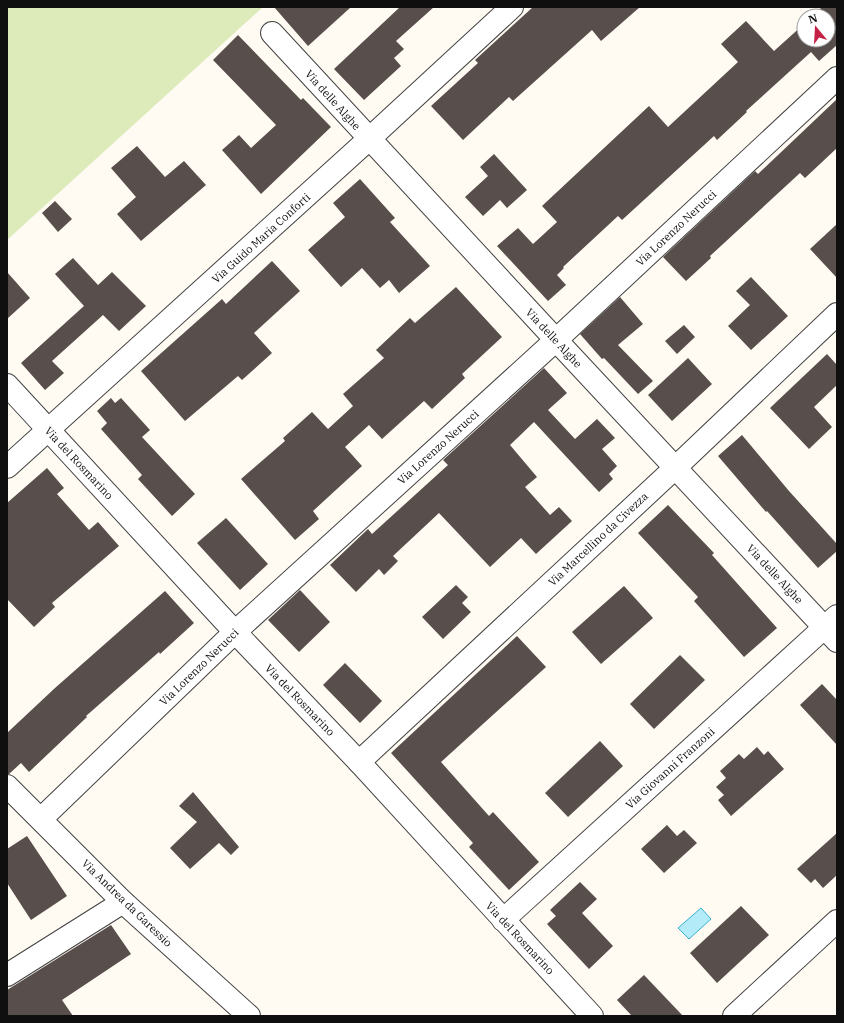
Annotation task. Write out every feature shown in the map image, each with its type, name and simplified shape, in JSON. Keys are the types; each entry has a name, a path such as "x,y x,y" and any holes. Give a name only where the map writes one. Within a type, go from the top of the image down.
{"street":[{"name":"Via Guido Maria Conforti","path":"7,467 369,139 512,7"},
{"name":"Via delle Alghe","path":"272,32 369,139 675,468 833,628"},
{"name":"Via Lorenzo Nerucci","path":"41,819 235,632 556,340 837,78"},
{"name":"Via Marcellino da Civezza","path":"359,762 675,468 837,314"},
{"name":"Via del Rosmarino","path":"7,385 235,632 359,762 592,1016"},
{"name":"Via Giovanni Franzoni","path":"503,920 833,628"},
{"name":"Via Andrea da Garessio","path":"7,786 123,902 250,1016"},
{"path":"7,975 123,902"},
{"path":"734,1016 837,921"}],"green space":[{"path":"7,7 263,7 7,240"}],"water":[{"path":"701,908 711,919 689,939 678,928"}],"building":[{"path":"274,7 351,7 308,46"},
{"path":"400,7 434,7 396,41 404,49 394,58 401,66 364,100 334,69"},
{"path":"533,7 640,7 601,41 592,30 513,101 509,97 463,140 431,106 478,63 475,60"},
{"path":"837,7 836,46 836,8 821,8"},
{"path":"746,21 774,51 796,31 796,48 834,48 819,61 811,52 746,111 747,112 717,140 714,136 622,220 618,216 563,267 564,268 557,275 566,285 548,301 497,246 518,228 533,244 557,222 542,206 649,106 668,127 738,62 721,44"},
{"path":"238,35 301,100 303,98 331,127 261,194 222,150 239,135 251,148 276,125 213,60"},
{"path":"837,99 837,148 805,178 800,173 710,256 711,258 686,281 663,257 755,171 758,174"},
{"path":"137,146 165,177 184,161 206,185 141,241 117,214 136,197 111,168"},
{"path":"494,154 527,190 507,208 500,200 483,216 465,197 488,176 480,167"},
{"path":"360,179 395,218 390,222 430,266 399,293 389,280 380,288 362,268 341,287 308,250 345,217 333,203"},
{"path":"55,201 72,219 58,232 42,213"},
{"path":"837,224 837,278 810,249"},
{"path":"73,258 98,285 112,272 146,306 119,331 103,315 52,361 64,373 45,390 21,363 84,306 55,274"},
{"path":"272,261 300,291 254,333 272,353 242,380 238,376 185,421 141,371 222,299 226,304"},
{"path":"7,272 30,298 7,319"},
{"path":"751,277 788,316 751,350 728,326 750,305 736,291"},
{"path":"456,287 502,337 462,374 465,378 432,409 424,401 382,439 369,425 345,447 362,466 313,511 319,519 295,540 241,479 285,441 283,438 312,412 328,429 353,406 343,394 384,358 376,350 410,318 415,323"},
{"path":"620,297 643,324 618,345 653,381 638,394 604,358 602,359 580,334"},
{"path":"684,325 695,337 677,354 665,341"},
{"path":"827,354 837,365 837,385 814,407 832,427 809,449 770,408"},
{"path":"688,358 712,384 672,421 648,395"},
{"path":"544,368 567,393 548,410 575,439 597,419 615,438 602,449 617,466 609,474 613,479 599,492 534,422 510,445 537,477 525,487 550,515 559,507 572,521 536,554 521,538 490,567 439,513 393,556 398,561 384,575 379,569 356,592 330,565 368,529 372,534 448,465 443,460"},
{"path":"111,398 115,403 121,398 150,430 142,437 195,494 172,516 138,479 142,475 101,429 107,423 97,411"},
{"path":"742,435 789,491 837,544 837,551 818,568 767,511 766,512 718,456"},
{"path":"47,468 64,488 57,494 89,530 98,522 119,546 52,603 55,607 34,627 7,599 7,503"},
{"path":"668,505 714,553 712,555 777,628 744,657 694,601 698,597 638,533"},
{"path":"226,518 268,564 240,590 197,543"},
{"path":"456,585 468,597 462,603 471,612 443,639 422,617"},
{"path":"624,586 653,618 601,664 572,632"},
{"path":"300,590 330,622 299,652 268,620"},
{"path":"165,591 194,623 160,654 159,652 86,716 87,717 29,772 21,763 9,774 7,774 7,733 55,688"},
{"path":"517,636 546,667 441,762 489,816 493,812 539,862 509,890 469,847 473,843 391,753"},
{"path":"680,655 705,680 654,729 630,704"},
{"path":"345,663 382,701 360,723 323,685"},
{"path":"822,684 837,700 837,745 800,705"},
{"path":"600,741 623,766 568,817 545,793"},
{"path":"757,747 764,755 768,751 784,769 731,816 718,800 724,795 716,787 726,778 720,771 739,754 744,759"},
{"path":"193,792 239,847 231,855 219,843 190,869 170,848 197,822 179,806"},
{"path":"667,825 677,836 684,830 697,843 664,873 641,849"},
{"path":"837,833 837,875 823,888 815,879 811,883 797,869"},
{"path":"27,836 67,896 31,920 7,883 7,849"},
{"path":"580,882 597,899 582,913 613,946 589,969 547,924 556,916 550,910"},
{"path":"741,906 769,935 717,983 690,953"},
{"path":"111,925 131,954 62,1000 73,1016 7,1016 7,990"},
{"path":"644,975 683,1016 632,1016 617,1000"}]}
